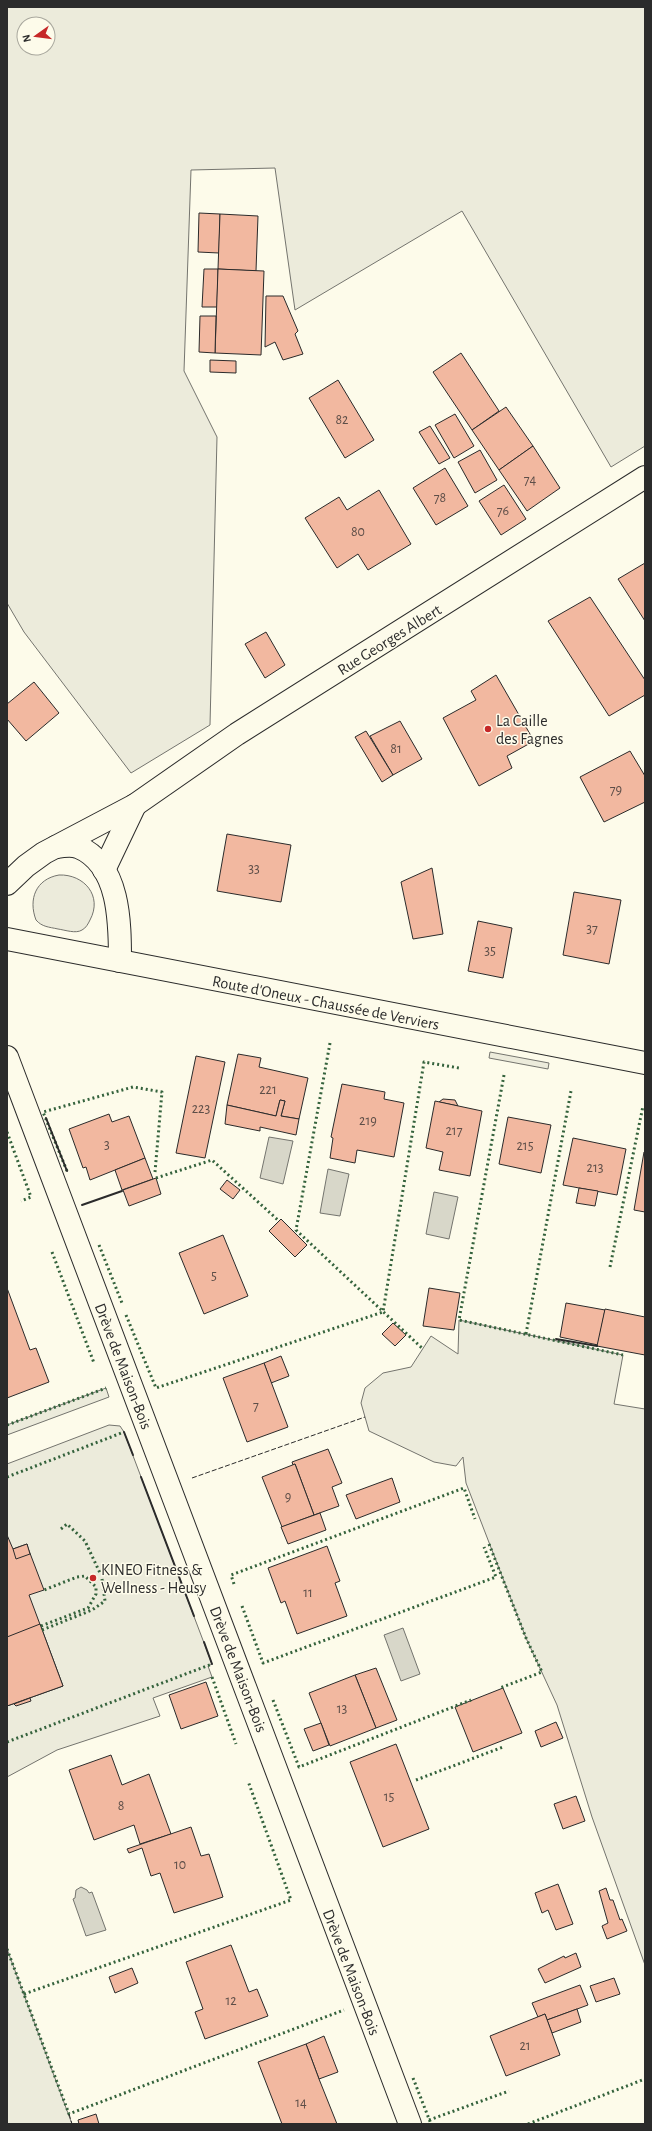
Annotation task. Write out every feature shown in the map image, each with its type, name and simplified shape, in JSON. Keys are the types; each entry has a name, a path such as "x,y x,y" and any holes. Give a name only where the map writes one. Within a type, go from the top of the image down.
{"street":[{"name":"Rue Georges Albert","path":"7,884 26,866 56,847 135,805 237,734 645,477"},
{"name":"Rue Georges Albert","path":"104,870 135,805"},
{"name":"Rue Georges Albert","path":"56,847 77,846 96,858 104,870 113,890 118,914 120,961"},
{"name":"Route d'Oneux - Chaussée de Verviers","path":"7,939 645,1063"},
{"name":"Drève de Maison-Bois","path":"7,1057 410,2124"}],"shaded area":[{"path":"7,7 645,7 645,446 611,467 462,211 295,310 275,168 191,170 184,371 217,437 210,725 131,773 24,632 7,603"},
{"path":"59,875 76,878 83,882 89,888 92,895 94,903 90,920 87,926 80,931 77,932 49,927 36,920 33,905 36,891 45,881 51,877"},
{"path":"490,1052 549,1063 548,1069 489,1058"},
{"path":"269,1137 293,1141 283,1184 260,1178"},
{"path":"328,1169 349,1174 340,1216 320,1213"},
{"path":"434,1192 458,1197 449,1239 426,1234"},
{"path":"459,1320 623,1355 614,1404 645,1409 645,1965 592,1817 557,1705 526,1638 466,1483 463,1457 456,1466 434,1462 369,1431 361,1403 365,1388 383,1373 411,1367 431,1336 458,1354"},
{"path":"106,1388 109,1397 7,1435 7,1425"},
{"name":"KINEO Fitness & Wellness - Heusy","path":"109,1425 120,1426 124,1432 212,1664 208,1666 212,1677 153,1698 160,1716 57,1750 7,1777 7,1464"},
{"path":"403,1628 420,1674 401,1681 384,1635"},
{"path":"81,1887 89,1893 92,1892 106,1930 86,1936 73,1899 75,1898 76,1890"},
{"path":"7,1949 72,2124 7,2124"}],"building":[{"path":"199,213 220,214 219,253 198,252"},
{"path":"220,214 258,216 256,271 218,269"},
{"path":"204,269 218,269 217,307 202,307"},
{"path":"218,269 264,271 261,355 215,353"},
{"path":"266,296 283,296 298,331 295,334 303,354 283,360 275,342 265,347"},
{"path":"200,316 216,316 215,353 199,352"},
{"path":"461,353 499,411 472,430 433,372"},
{"path":"210,360 236,361 236,373 210,372"},
{"path":"338,380 374,440 345,458 309,398"},
{"path":"506,407 533,446 499,470 472,430"},
{"path":"455,414 474,446 454,458 435,425"},
{"path":"430,426 450,458 439,464 419,432"},
{"path":"533,446 560,488 527,511 499,470"},
{"path":"480,450 497,480 475,493 458,462"},
{"path":"445,468 468,506 436,525 413,488"},
{"path":"504,485 526,519 501,535 479,501"},
{"path":"379,490 411,544 368,570 358,554 337,568 305,518 339,497 347,510"},
{"path":"645,563 645,621 618,579"},
{"path":"590,597 645,680 645,695 609,716 548,621"},
{"path":"266,632 285,665 265,678 245,644"},
{"name":"La Caille des Fagnes","path":"496,675 534,741 507,756 512,768 479,786 443,718 476,700 471,691"},
{"path":"34,682 59,713 26,741 7,719 7,704"},
{"path":"400,721 422,759 393,775 370,736"},
{"path":"366,731 393,775 382,782 355,737"},
{"path":"630,751 645,776 645,802 604,822 580,777"},
{"path":"227,834 291,845 281,902 217,891"},
{"path":"432,868 443,934 413,939 401,882"},
{"path":"574,892 621,900 609,964 563,955"},
{"path":"478,921 512,928 503,978 468,971"},
{"path":"238,1054 261,1058 259,1067 308,1078 299,1119 281,1116 285,1101 280,1100 276,1116 227,1105"},
{"path":"196,1056 225,1062 205,1158 176,1153"},
{"path":"342,1084 385,1092 384,1099 404,1103 394,1157 357,1150 355,1163 330,1158 333,1138 331,1137"},
{"path":"443,1099 455,1100 458,1106 439,1102"},
{"path":"280,1100 285,1101 281,1116 299,1119 296,1135 260,1127 260,1131 225,1124 227,1105 276,1116"},
{"path":"435,1101 482,1111 470,1176 439,1170 443,1152 426,1148"},
{"path":"109,1114 112,1122 129,1116 145,1158 90,1180 86,1167 83,1168 69,1129"},
{"path":"508,1117 551,1125 541,1173 499,1164"},
{"path":"573,1138 626,1149 617,1195 563,1185"},
{"path":"645,1152 645,1212 634,1210"},
{"path":"145,1158 153,1179 122,1190 115,1170"},
{"path":"156,1178 161,1194 129,1206 123,1190"},
{"path":"227,1180 240,1190 233,1199 220,1189"},
{"path":"579,1188 598,1191 595,1206 576,1203"},
{"path":"281,1219 307,1245 295,1257 269,1231"},
{"path":"223,1235 248,1296 204,1314 179,1253"},
{"path":"7,1288 30,1350 36,1348 49,1382 7,1398"},
{"path":"429,1288 460,1293 454,1330 423,1326"},
{"path":"566,1303 605,1310 598,1345 560,1337"},
{"path":"605,1309 645,1317 645,1355 597,1346"},
{"path":"393,1323 406,1335 395,1346 382,1334"},
{"path":"281,1356 289,1376 271,1383 264,1363"},
{"path":"264,1363 288,1427 247,1442 223,1378"},
{"path":"328,1449 342,1483 332,1487 339,1506 314,1515 295,1464 293,1465 292,1462"},
{"path":"295,1464 314,1515 282,1527 262,1477"},
{"path":"392,1478 400,1502 356,1519 346,1495"},
{"path":"320,1513 326,1530 288,1544 281,1527"},
{"path":"7,1535 13,1549 27,1544 44,1590 29,1595 63,1686 7,1706"},
{"path":"27,1544 30,1554 16,1559 13,1549"},
{"path":"327,1546 340,1581 335,1583 347,1616 297,1634 285,1601 281,1603 268,1568"},
{"path":"40,1624 63,1686 7,1706 7,1637"},
{"path":"376,1668 397,1720 376,1728 355,1675"},
{"path":"355,1675 376,1728 330,1746 309,1693"},
{"path":"206,1682 218,1716 181,1729 169,1695"},
{"path":"503,1688 522,1733 473,1752 455,1707"},
{"path":"30,1698 31,1701 16,1706 14,1704"},
{"path":"556,1722 563,1738 541,1747 535,1731"},
{"path":"321,1723 329,1745 313,1751 304,1729"},
{"path":"396,1744 429,1829 383,1847 350,1762"},
{"path":"111,1755 122,1785 149,1774 171,1834 140,1844 134,1825 94,1840 69,1770"},
{"path":"576,1796 585,1821 563,1829 554,1804"},
{"path":"191,1827 201,1856 209,1854 223,1897 174,1913 160,1873 151,1876 142,1848 129,1853 127,1849"},
{"path":"558,1884 573,1924 556,1930 548,1910 542,1913 535,1893"},
{"path":"606,1888 610,1900 613,1900 620,1920 622,1919 627,1931 607,1939 602,1926 608,1923 599,1891"},
{"path":"231,1945 249,1992 257,1989 268,2016 205,2039 195,2012 203,2009 186,1962"},
{"path":"576,1953 581,1967 545,1983 538,1969 564,1956 565,1958"},
{"path":"132,1968 138,1983 115,1993 109,1977"},
{"path":"614,1978 620,1994 596,2002 590,1986"},
{"path":"580,1985 588,2005 547,2020 545,2014 538,2017 532,2003"},
{"path":"577,2009 581,2022 552,2033 547,2020"},
{"path":"545,2014 560,2055 506,2076 490,2036"},
{"path":"324,2036 338,2072 319,2079 306,2044"},
{"path":"306,2044 337,2124 282,2124 258,2062"},
{"path":"96,2114 99,2124 79,2124 78,2120"}],"hedge":[{"path":"330,1043 296,1230 423,1349"},
{"path":"126,1315 156,1388 383,1312 424,1062 459,1068"},
{"path":"504,1075 459,1320 623,1355"},
{"path":"67,1171 43,1112 133,1087 162,1092 155,1172"},
{"path":"526,1334 571,1091"},
{"path":"610,1267 643,1106"},
{"path":"7,1132 31,1197 21,1201"},
{"path":"156,1178 212,1160 279,1221"},
{"path":"99,1245 122,1303"},
{"path":"52,1252 94,1363"},
{"path":"7,1425 106,1388"},
{"path":"7,1477 124,1432"},
{"path":"234,1584 231,1575 464,1488 475,1519"},
{"path":"61,1529 67,1524 85,1541 100,1573"},
{"path":"489,1544 526,1638 542,1672 500,1688"},
{"path":"242,1606 263,1663 496,1577 484,1547"},
{"path":"41,1626 88,1608 96,1594 96,1587 85,1576 77,1577 44,1590"},
{"path":"42,1630 92,1610 105,1601 102,1579"},
{"path":"7,1742 212,1664"},
{"path":"212,1677 236,1744"},
{"path":"273,1700 299,1767 471,1700"},
{"path":"416,1780 503,1747"},
{"path":"24,1994 291,1900 248,1781"},
{"path":"7,1949 69,2114 344,2010"},
{"path":"413,2078 431,2124"},
{"path":"528,2124 645,2079"},
{"path":"429,2120 509,2091"}],"fence":[{"path":"192,1478 365,1417"},
{"path":"69,2114 72,2124"}],"wall":[{"path":"46,1118 67,1171"},
{"path":"82,1205 122,1191"},
{"path":"556,1339 597,1346"},
{"path":"124,1432 133,1455"},
{"path":"141,1477 194,1616"},
{"path":"204,1642 212,1664"}],"place":[{"name":"La Caille des Fagnes","path":"488,729"},
{"name":"KINEO Fitness & Wellness - Heusy","path":"93,1578"}]}
